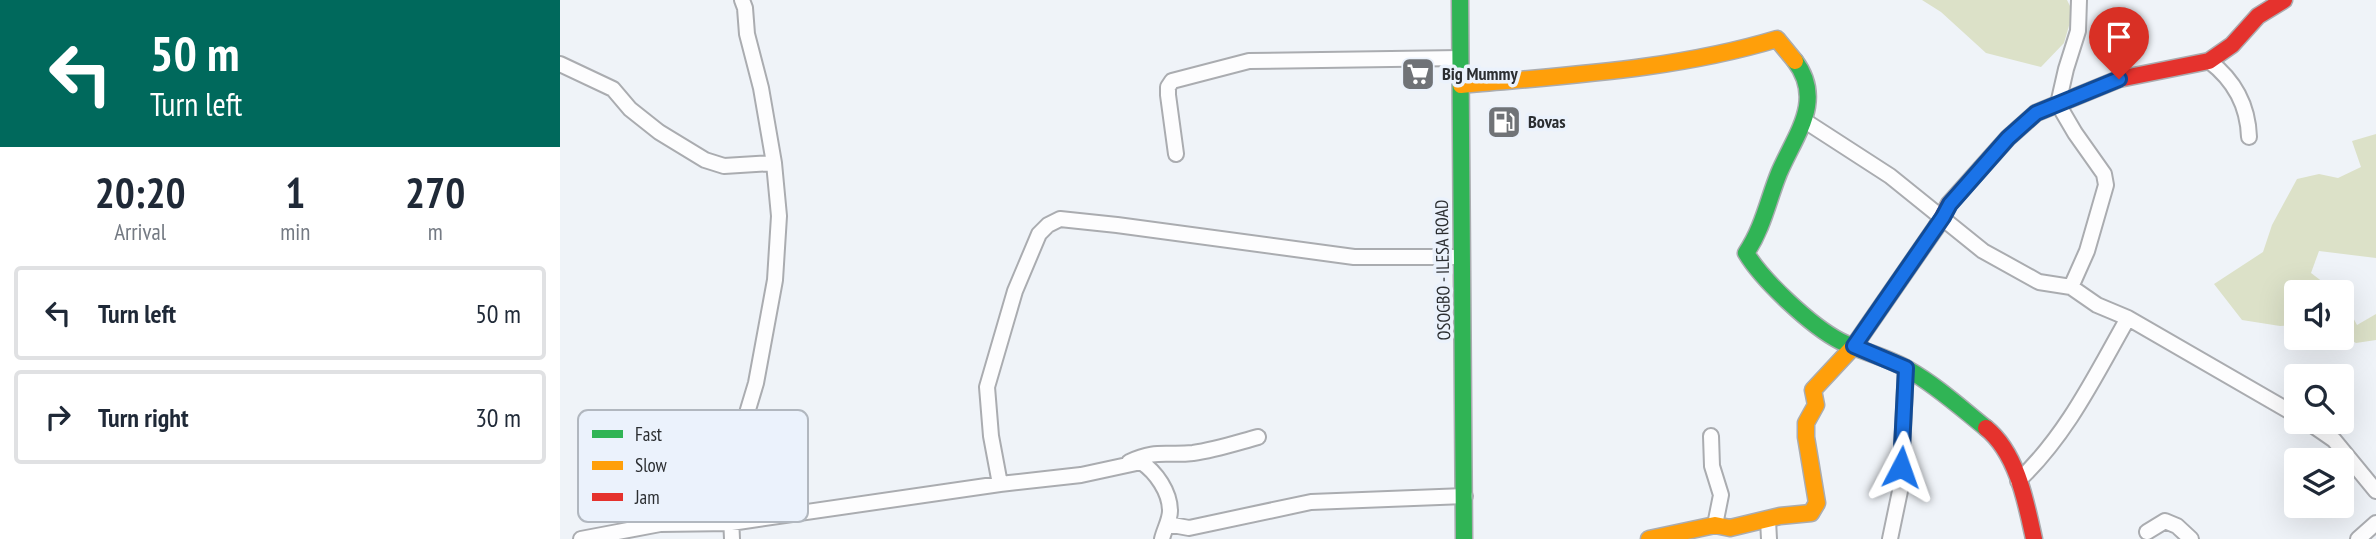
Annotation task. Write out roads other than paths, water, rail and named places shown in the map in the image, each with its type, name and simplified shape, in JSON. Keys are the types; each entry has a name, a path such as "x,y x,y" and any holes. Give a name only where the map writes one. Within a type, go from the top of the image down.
{"street":[{"path":"742,0 746,8 747,34 761,88 774,163 779,216 775,279 756,383 748,410"},
{"name":"OSOGBO - ILESA ROAD","path":"1460,0 1464,539"},
{"path":"2071,287 2087,251 2106,185 2104,174 2058,104 2078,31 2079,0"},
{"path":"1649,539 1715,525 1730,528 1780,516 1811,513 1816,509 1806,437 1806,422 1816,405 1814,390 1854,346 1950,204 2008,138 2036,113 2119,79 2209,61 2232,45 2258,16 2284,0"},
{"path":"1461,85 1654,68 1751,48 1777,39 1798,65 1806,80 1808,96 1805,121 1779,173 1757,237 1746,253 1754,266 1800,311 1838,340 1906,368 1992,433 2011,460 2034,539"},
{"path":"1176,154 1168,95 1168,87 1172,81 1249,61 1460,58"},
{"path":"2209,61 2222,71 2245,106 2249,137"},
{"path":"560,64 613,89 630,109 659,132 705,160 724,166 774,163"},
{"path":"1805,121 1890,176 1943,217 1958,233 2014,270 2039,282 2071,287 2097,305 2128,318 2284,408"},
{"path":"1000,484 991,436 987,387 1015,291 1039,234 1060,219 1354,257 1461,257"},
{"path":"2018,481 2059,436 2128,318"},
{"path":"1837,362 1835,350 1838,340"},
{"path":"1890,539 1900,491 1906,368"},
{"path":"2325,434 2334,440 2376,491"},
{"path":"1711,436 1712,466 1721,495 1715,525"},
{"path":"1124,464 1147,453 1190,453 1258,437"},
{"path":"808,512 1081,475 1141,462 1153,470 1163,486 1170,509 1162,539"},
{"path":"1167,524 1189,528 1311,502 1465,496"},
{"path":"1768,520 1769,539"},
{"path":"2147,532 2165,521 2178,526 2191,539"},
{"path":"581,539 660,524 739,522"},
{"path":"732,523 732,539"},
{"path":"2358,539 2376,523"}],"place":[{"name":"Big Mummy","path":"1418,74"},
{"name":"Bovas","path":"1504,122"}]}
